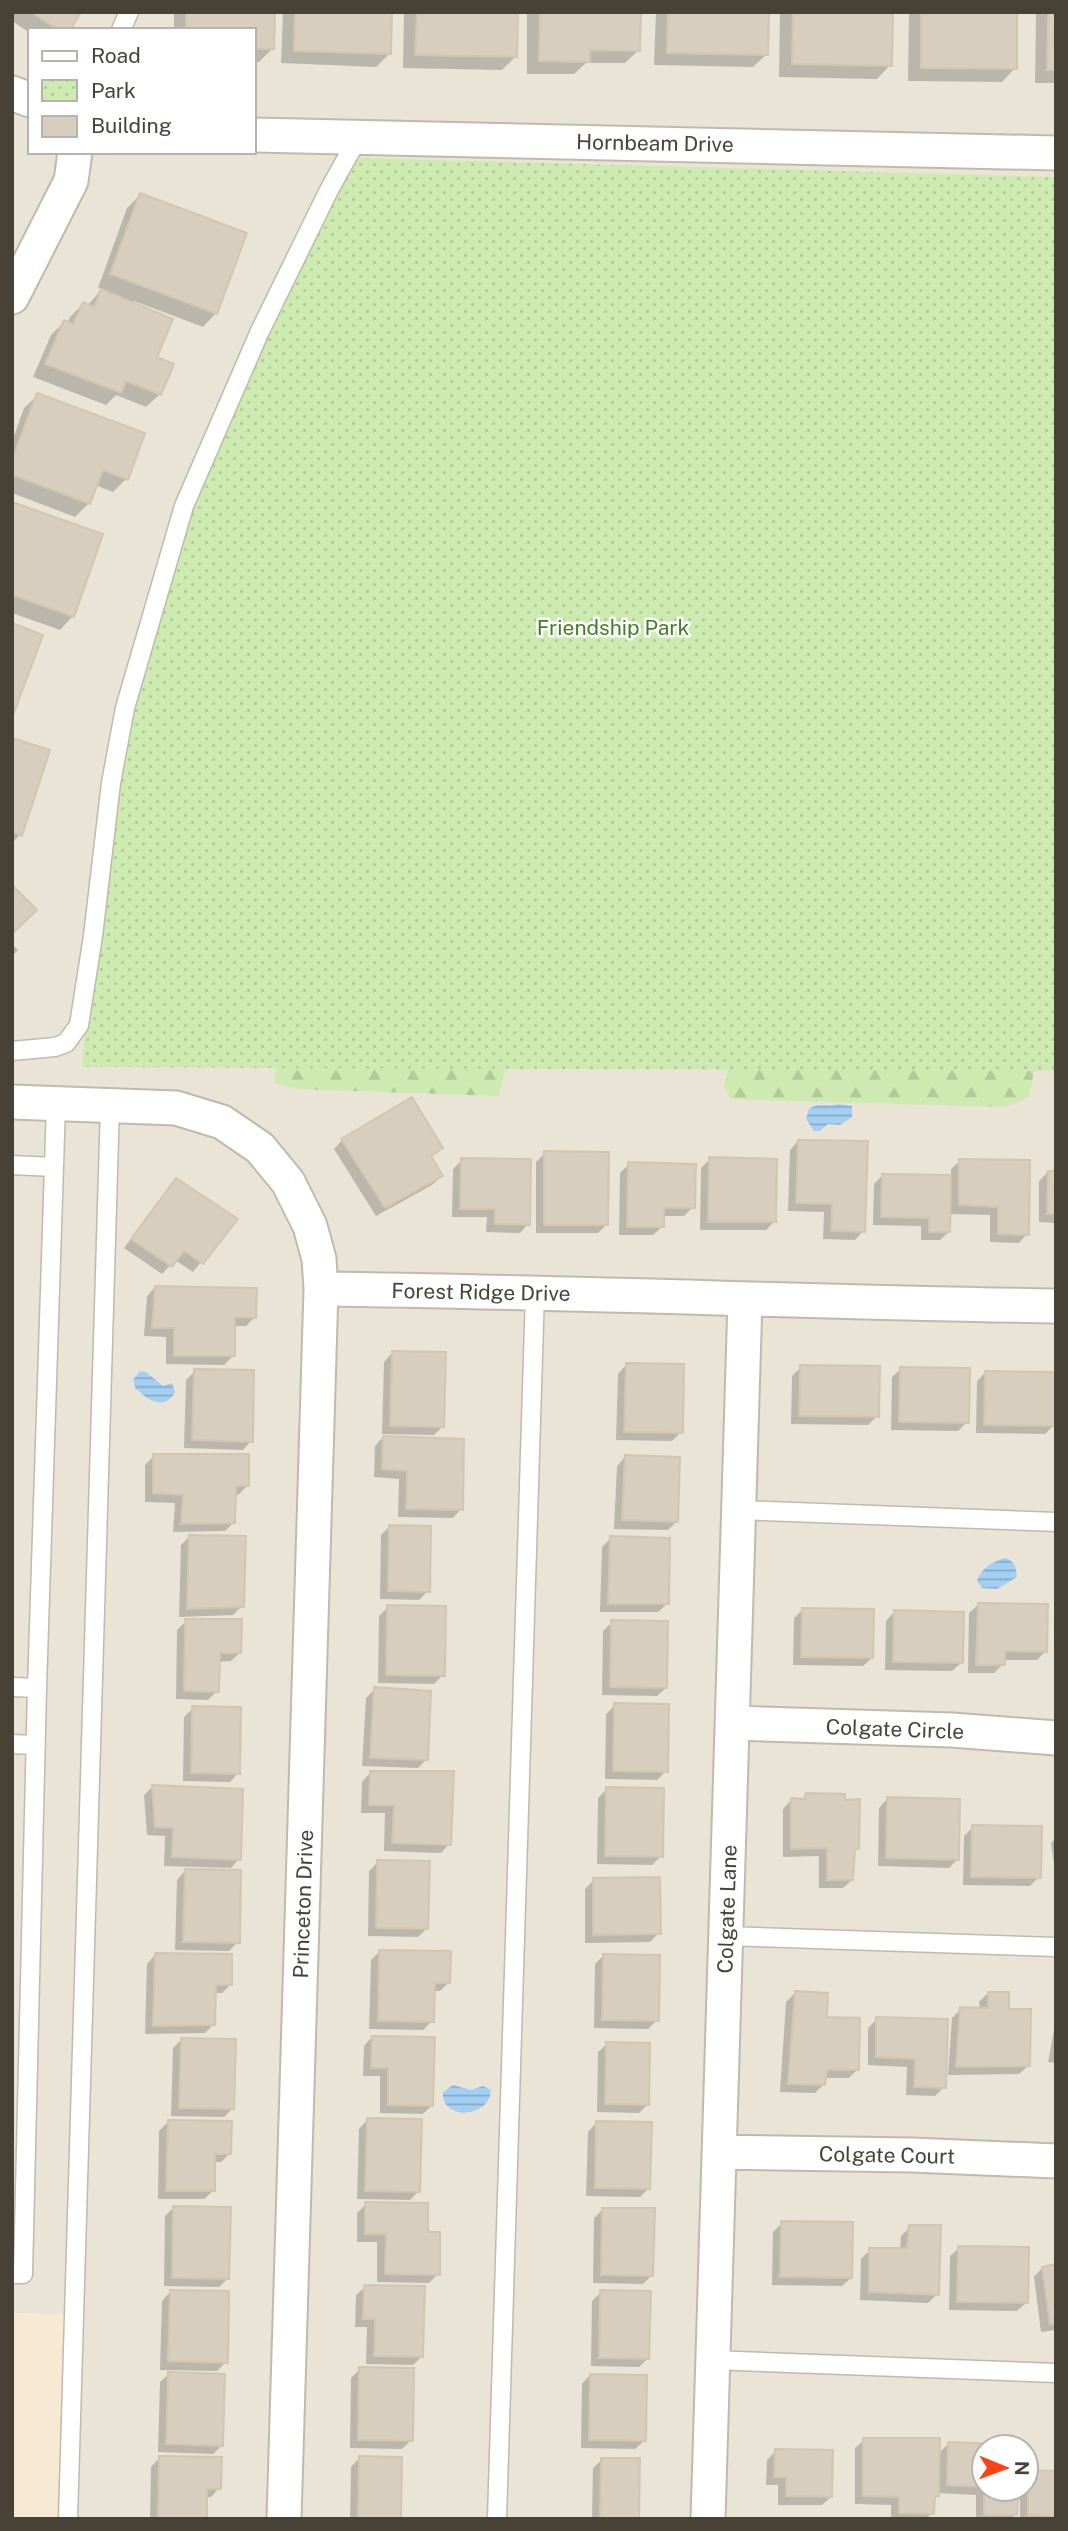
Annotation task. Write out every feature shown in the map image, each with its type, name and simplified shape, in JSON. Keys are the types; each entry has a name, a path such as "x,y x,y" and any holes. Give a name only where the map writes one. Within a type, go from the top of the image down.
{"street":[{"name":"Hornbeam Drive","path":"256,135 1056,153"},
{"path":"12,297 71,181 75,154"},
{"path":"12,1102 176,1108 222,1122 260,1148 288,1182 310,1226 319,1258 321,1289"},
{"name":"Forest Ridge Drive","path":"321,1289 535,1292 1056,1307"},
{"name":"Princeton Drive","path":"284,2519 321,1289"},
{"name":"Colgate Lane","path":"708,2519 745,1300"},
{"name":"Colgate Circle","path":"734,1723 953,1730 1056,1738"},
{"name":"Colgate Court","path":"719,2152 912,2155 1056,2161"}],"lane":[{"path":"122,28 130,12"},
{"path":"12,1051 55,1047 65,1043 79,1025 93,936 111,783 125,708 184,506 260,331 329,190 359,136"},
{"path":"12,2274 23,2274 37,1688 56,1103"},
{"path":"68,2519 110,1104"},
{"path":"12,1165 54,1167"},
{"path":"497,2519 535,1292"},
{"path":"739,1510 1056,1522"},
{"path":"12,1687 37,1688"},
{"path":"12,1744 37,1745"},
{"path":"725,1936 1056,1947"},
{"path":"712,2360 1056,2372"}],"shaded area":[{"path":"12,12 1056,12 1056,2519 72,2519 76,2315 12,2313"},
{"path":"12,2313 77,2315 72,2519 12,2519"}],"green space":[{"name":"Friendship Park","path":"359,158 1056,177 1056,1071 82,1067 93,936 111,783 184,506 329,190"},
{"path":"278,1054 508,1061 498,1096 298,1089 274,1083"},
{"path":"1014,1054 1034,1071 1029,1097 1005,1107 731,1099 724,1087 729,1067"}],"water":[{"path":"837,1104 852,1106 852,1117 840,1125 828,1124 820,1131 814,1131 806,1119 809,1109"},
{"path":"140,1371 146,1372 163,1386 172,1383 175,1392 171,1398 162,1402 152,1401 136,1390 133,1380"},
{"path":"1005,1558 1014,1565 1017,1577 997,1589 982,1588 977,1581 984,1569"},
{"path":"453,2085 471,2090 483,2086 491,2090 489,2099 475,2111 457,2111 444,2101 443,2092"}],"building":[{"path":"31,12 81,12 71,28 55,28"},
{"path":"186,12 275,12 274,49 256,49 256,28 186,28"},
{"path":"295,12 392,12 391,54 294,51"},
{"path":"417,12 518,12 517,57 415,55"},
{"path":"540,12 641,12 640,51 590,50 590,62 539,61"},
{"path":"668,12 769,12 768,55 667,53"},
{"path":"793,12 893,12 892,66 792,64"},
{"path":"921,12 1017,12 1017,69 921,68"},
{"path":"1048,12 1056,12 1056,70 1047,70"},
{"path":"140,193 247,233 217,314 110,274"},
{"path":"101,289 173,319 157,357 174,364 161,395 126,381 121,393 45,364 64,320 73,324 83,302 94,307"},
{"path":"37,393 145,433 128,480 103,470 90,504 12,475 12,460"},
{"path":"12,502 103,534 74,617 12,595"},
{"path":"12,623 43,635 12,718"},
{"path":"12,738 50,750 22,836 12,832"},
{"path":"12,885 37,910 12,934"},
{"path":"412,1097 443,1148 431,1156 443,1176 385,1208 341,1139"},
{"path":"798,1140 868,1141 865,1232 831,1231 832,1204 796,1203"},
{"path":"544,1151 609,1152 608,1225 544,1225"},
{"path":"709,1157 777,1159 776,1222 708,1222"},
{"path":"461,1158 531,1159 530,1225 495,1224 495,1209 460,1209"},
{"path":"959,1159 1030,1160 1029,1235 998,1234 998,1207 959,1205"},
{"path":"628,1162 696,1164 695,1208 664,1208 664,1227 627,1227"},
{"path":"1048,1171 1056,1171 1056,1214 1047,1214"},
{"path":"882,1174 951,1175 950,1232 929,1232 929,1218 881,1217"},
{"path":"176,1178 238,1219 203,1264 184,1251 172,1267 131,1239"},
{"path":"155,1286 257,1288 256,1318 235,1317 235,1356 174,1356 174,1328 152,1328"},
{"path":"392,1351 446,1352 444,1427 390,1426"},
{"path":"626,1363 684,1364 683,1433 624,1432"},
{"path":"800,1365 880,1366 879,1417 799,1416"},
{"path":"900,1367 970,1368 969,1423 899,1422"},
{"path":"194,1369 254,1370 253,1442 192,1440"},
{"path":"985,1371 1056,1372 1056,1426 984,1425"},
{"path":"383,1436 464,1439 463,1510 406,1509 407,1471 382,1469"},
{"path":"153,1454 249,1454 249,1486 236,1486 235,1523 181,1524 183,1495 153,1493"},
{"path":"625,1455 680,1457 678,1522 622,1520"},
{"path":"389,1525 431,1526 430,1592 388,1591"},
{"path":"189,1535 246,1536 244,1607 187,1609"},
{"path":"610,1536 670,1538 669,1604 608,1604"},
{"path":"978,1603 1048,1604 1047,1652 1005,1651 1005,1665 976,1665"},
{"path":"387,1605 446,1606 445,1676 386,1675"},
{"path":"802,1608 874,1609 873,1658 801,1657"},
{"path":"894,1610 964,1612 963,1663 893,1662"},
{"path":"185,1619 242,1619 241,1653 220,1653 219,1692 184,1691"},
{"path":"611,1620 668,1621 667,1688 610,1687"},
{"path":"374,1687 431,1691 428,1760 370,1758"},
{"path":"614,1703 669,1704 668,1772 613,1771"},
{"path":"192,1706 241,1707 240,1774 191,1773"},
{"path":"370,1771 454,1771 451,1845 392,1843 394,1805 369,1805"},
{"path":"152,1785 243,1789 241,1860 172,1857 173,1828 155,1827"},
{"path":"606,1787 664,1788 663,1857 605,1856"},
{"path":"806,1793 845,1794 845,1800 860,1799 859,1849 855,1849 853,1880 827,1880 827,1848 791,1849 791,1798 805,1799"},
{"path":"887,1797 960,1799 959,1860 886,1858"},
{"path":"972,1825 1042,1826 1041,1878 971,1877"},
{"path":"377,1860 430,1861 428,1929 376,1928"},
{"path":"185,1869 241,1870 240,1943 183,1942"},
{"path":"660,1877 661,1934 593,1935 593,1878"},
{"path":"379,1950 451,1951 450,1983 435,1983 434,2022 378,2021"},
{"path":"155,1953 232,1954 232,1985 216,1985 215,2025 153,2026"},
{"path":"603,1954 660,1955 659,2021 602,2020"},
{"path":"795,1991 828,1993 827,2017 860,2018 859,2070 827,2070 825,2085 788,2084"},
{"path":"988,1992 1009,1992 1009,2009 1031,2009 1030,2066 956,2067 960,2007 988,2008"},
{"path":"876,2017 948,2019 946,2088 914,2087 915,2059 876,2057"},
{"path":"372,2036 435,2037 433,2106 388,2105 388,2068 371,2068"},
{"path":"181,2038 236,2039 234,2109 179,2108"},
{"path":"606,2042 650,2043 649,2105 605,2104"},
{"path":"367,2118 422,2119 420,2192 365,2191"},
{"path":"168,2120 232,2121 231,2154 215,2154 215,2191 166,2191"},
{"path":"596,2121 652,2122 650,2189 595,2188"},
{"path":"365,2202 428,2203 428,2232 440,2232 440,2275 385,2274 386,2234 365,2234"},
{"path":"173,2206 231,2207 229,2279 172,2278"},
{"path":"602,2208 655,2208 653,2276 601,2275"},
{"path":"781,2221 853,2222 852,2278 780,2277"},
{"path":"909,2225 941,2225 939,2295 869,2292 869,2248 907,2248"},
{"path":"958,2246 1029,2247 1028,2303 957,2302"},
{"path":"1056,2264 1056,2323 1050,2324 1042,2267"},
{"path":"364,2285 425,2286 423,2357 374,2356 375,2319 363,2319"},
{"path":"170,2290 229,2291 228,2363 168,2361"},
{"path":"600,2290 651,2291 649,2359 599,2358"},
{"path":"359,2367 414,2368 413,2441 358,2440"},
{"path":"168,2372 225,2374 223,2446 166,2444"},
{"path":"590,2374 647,2375 646,2441 589,2440"},
{"path":"863,2438 940,2438 939,2496 935,2496 934,2514 899,2513 899,2497 863,2496"},
{"path":"948,2442 970,2443 970,2486 947,2485"},
{"path":"775,2449 833,2450 832,2497 786,2496 786,2477 774,2477"},
{"path":"159,2456 222,2457 221,2489 207,2489 207,2519 158,2519"},
{"path":"359,2456 402,2457 401,2519 358,2519"},
{"path":"601,2458 640,2458 639,2519 600,2519"},
{"path":"1040,2470 1056,2471 1056,2516 1028,2515 1028,2503 1040,2503"},
{"path":"984,2503 1018,2503 1017,2515 984,2515"}]}
